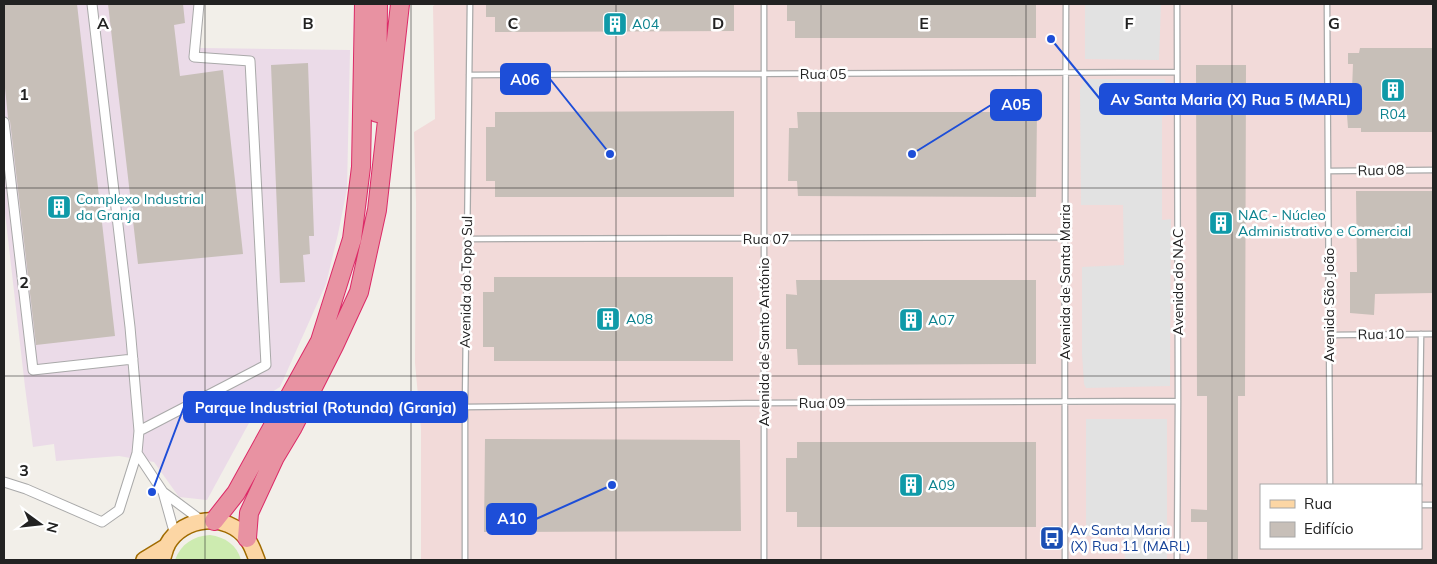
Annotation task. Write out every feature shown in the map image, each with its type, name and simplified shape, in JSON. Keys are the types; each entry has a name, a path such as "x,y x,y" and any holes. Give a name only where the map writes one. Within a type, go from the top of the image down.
{"highway":[{"path":"208,521 236,494 320,341 352,239 362,167 364,4"},
{"path":"334,346 354,281 372,206 377,136 378,4"},
{"path":"387,111 391,4"},
{"path":"247,538 249,513 275,457 294,427 359,292 377,210 400,4"}],"main road":[{"path":"144,560 168,547 188,526 208,521 232,526 237,529 247,538 257,560"}],"street":[{"path":"4,482 102,522 119,510 137,453 139,432 133,359 92,4"},
{"path":"139,432 266,365 250,61 194,57 199,4"},
{"path":"4,122 33,370 133,359"},
{"path":"137,453 163,492 208,521"},
{"path":"163,492 168,547"}],"lane":[{"name":"Avenida do Topo Sul","path":"465,560 470,4"},
{"name":"Avenida de Santo António","path":"764,4 764,560"},
{"name":"Avenida de Santa Maria","path":"1065,560 1064,237 1066,4"},
{"name":"Avenida do NAC","path":"1177,4 1177,560"},
{"name":"Avenida São João","path":"1327,4 1330,484"},
{"name":"Rua 05","path":"469,76 1177,72"},
{"name":"Rua 08","path":"1328,171 1433,170"},
{"name":"Rua 07","path":"467,239 1064,237"},
{"path":"1419,484 1422,334"},
{"name":"Rua 10","path":"1329,335 1433,334"},
{"name":"Rua 09","path":"465,407 764,403 1178,402"}],"shaded area":[{"path":"4,4 204,4 200,48 350,50 347,189 326,284 280,387 267,395 249,423 207,500 179,497 154,462 119,456 56,461 54,444 33,447 4,204"},
{"path":"436,4 1433,4 1433,560 421,560 421,429 415,363 416,203 414,132 435,119 433,6"},
{"path":"1085,4 1161,4 1159,60 1085,59"},
{"path":"1089,79 1165,79 1167,116 1162,116 1162,220 1171,219 1170,386 1086,388 1084,384 1082,267 1124,265 1123,205 1081,205 1080,90 1083,82"},
{"path":"1086,419 1167,419 1167,560 1125,560 1124,536 1086,536"}],"green space":[{"path":"210,535 230,543 237,550 241,560 175,560 181,549 188,542 198,537"}],"building":[{"name":"Complexo Industrial da Granja","path":"4,4 77,4 115,336 36,345 4,78"},
{"path":"108,4 183,4 185,23 174,25 180,76 223,70 243,254 138,264"},
{"name":"A04","path":"486,4 734,4 734,31 495,32 495,17 486,17"},
{"path":"787,4 1036,4 1036,38 795,38 795,21 787,21"},
{"name":"R04","path":"1360,48 1433,48 1433,132 1361,132 1361,128 1348,128 1347,115 1351,115 1353,64 1348,64 1348,53 1359,53"},
{"path":"308,63 314,236 309,236 310,254 303,255 305,282 280,283 271,65"},
{"name":"NAC - Núcleo Administrativo e Comercial","path":"1196,65 1246,65 1245,396 1238,396 1238,560 1207,560 1207,522 1191,522 1191,509 1207,510 1207,396 1197,396"},
{"path":"734,111 734,197 495,197 495,181 486,181 486,127 495,127 495,112"},
{"path":"797,112 1037,112 1036,197 798,196 797,181 788,181 789,128 798,128"},
{"path":"1356,191 1433,191 1433,293 1375,294 1374,315 1350,313 1350,272 1357,272"},
{"name":"A08","path":"494,277 733,277 733,361 494,361 494,347 483,347 483,292 494,292"},
{"name":"A07","path":"796,280 1036,280 1036,364 798,365 797,349 786,349 786,294 797,295"},
{"path":"485,439 740,440 741,531 484,532"},
{"name":"A09","path":"797,442 1036,442 1036,527 797,527 797,512 786,512 786,458 797,458"}],"place":[{"name":"A04","path":"615,24"},
{"name":"Av Santa Maria (X) Rua 5 (MARL)","path":"1051,39"},
{"name":"R04","path":"1393,90"},
{"name":"A06","path":"610,154"},
{"name":"A05","path":"912,154"},
{"name":"Complexo Industrial da Granja","path":"59,207"},
{"name":"NAC - Núcleo Administrativo e Comercial","path":"1221,223"},
{"name":"A08","path":"608,319"},
{"name":"A07","path":"911,320"},
{"name":"A10","path":"612,485"},
{"name":"A09","path":"911,485"},
{"name":"Parque Industrial (Rotunda) (Granja)","path":"152,492"},
{"name":"Av Santa Maria (X) Rua 11 (MARL)","path":"1052,538"}]}
